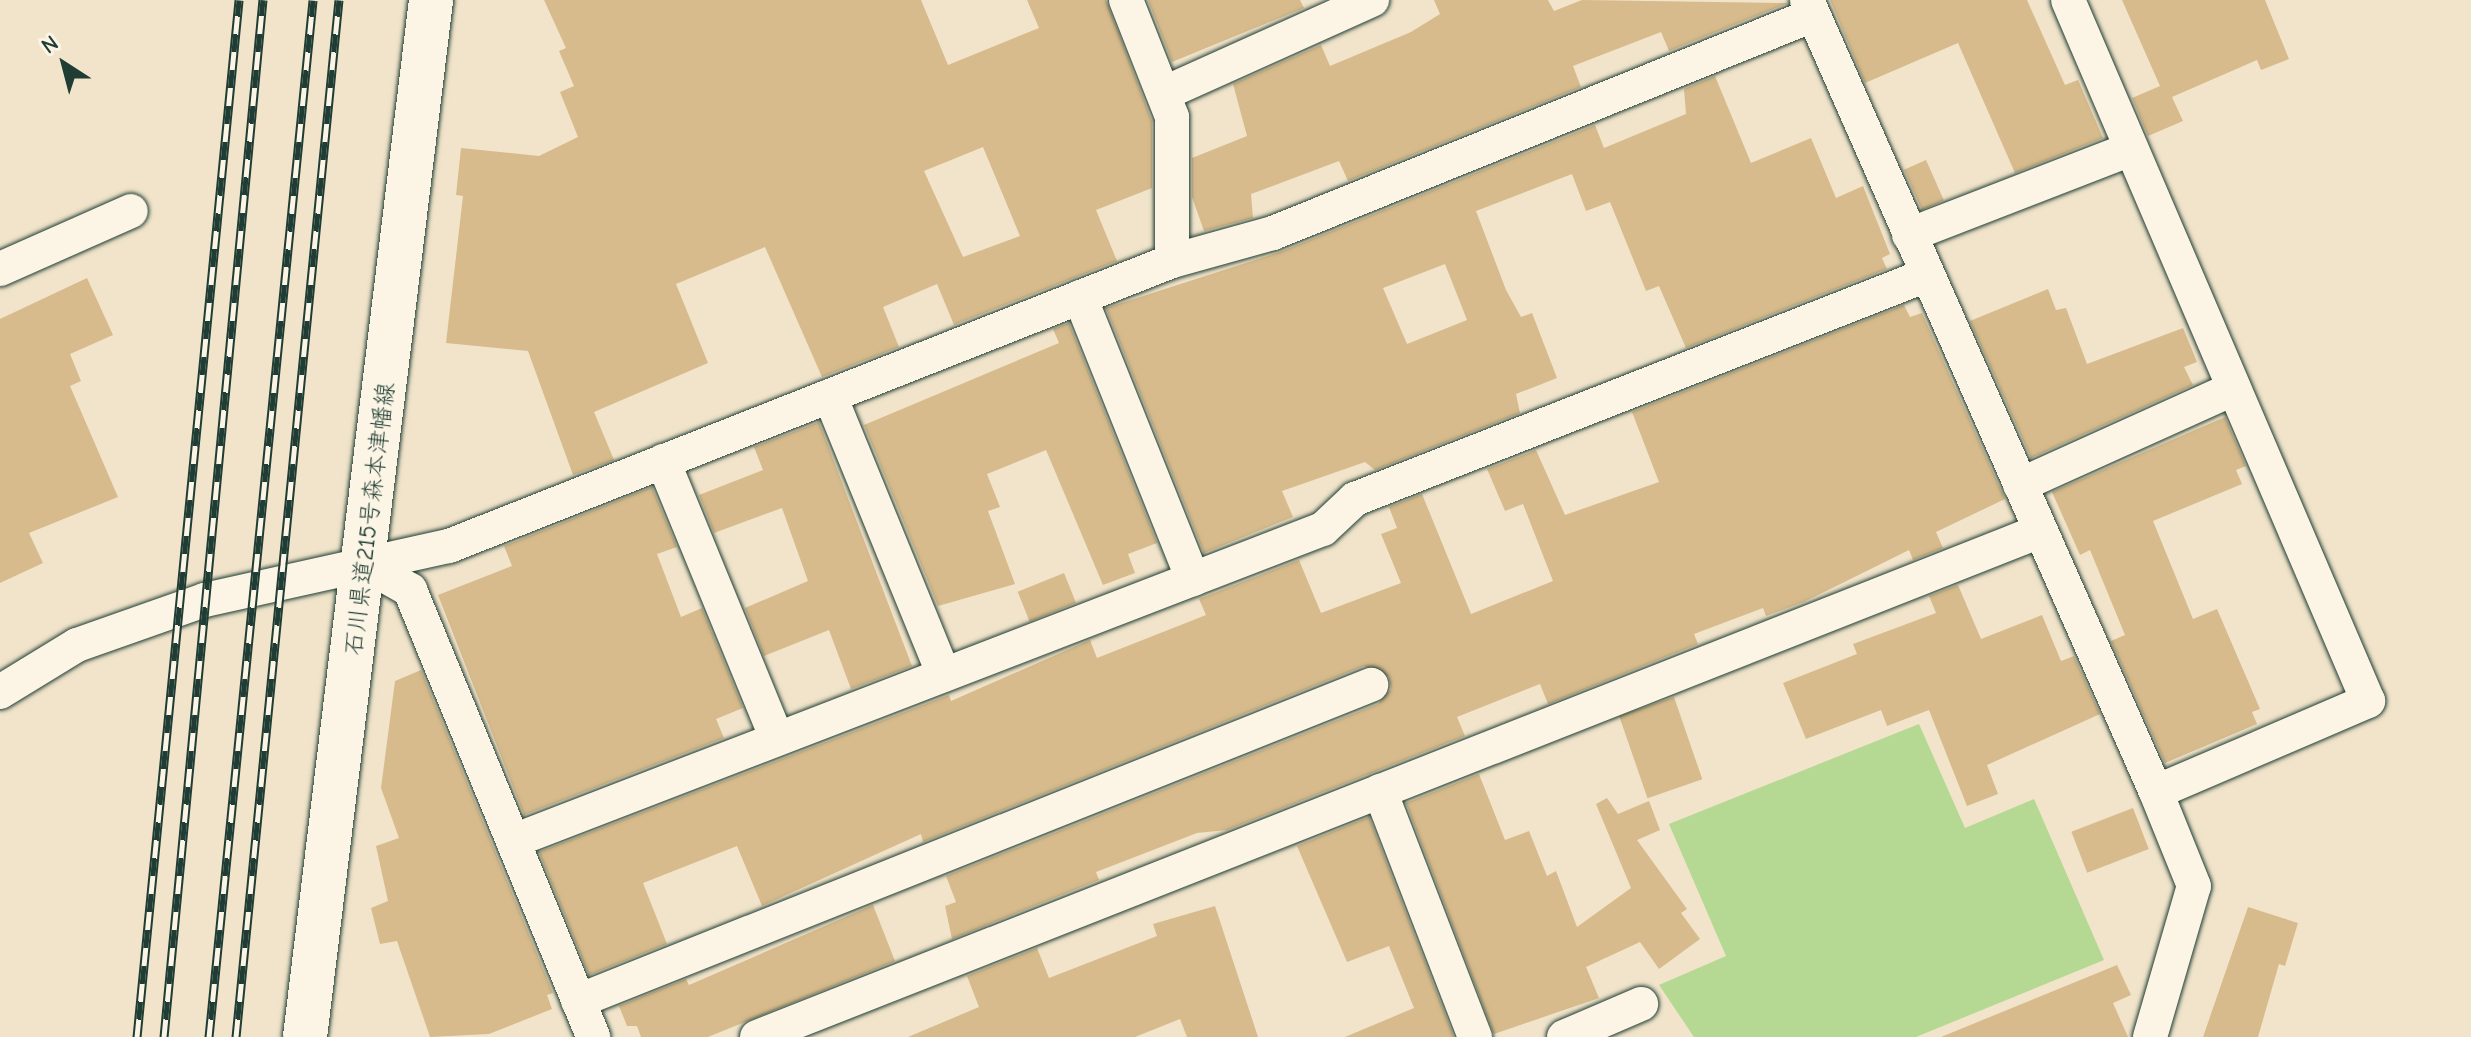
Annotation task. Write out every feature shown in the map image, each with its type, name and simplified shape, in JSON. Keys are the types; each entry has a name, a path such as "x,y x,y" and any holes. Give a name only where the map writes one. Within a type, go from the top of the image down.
{"main road":[{"name":"石川県道215号森本津幡線","path":"305,1037 366,565 431,0"}],"street":[{"path":"1126,0 1167,92 1172,261"},
{"path":"1167,92 1372,0"},
{"path":"2068,0 2368,701 2156,792"},
{"path":"0,692 77,645 205,600 449,546 1172,261 1273,233 1810,7 2156,792 2194,886 2150,1037"},
{"path":"1909,235 2131,149"},
{"path":"0,269 131,211"},
{"path":"513,841 1323,529 1355,499 1927,275"},
{"path":"1080,297 1193,579"},
{"path":"2020,485 2233,389"},
{"path":"830,396 944,675"},
{"path":"663,461 777,739"},
{"path":"757,1037 2040,531"},
{"path":"366,565 410,590 593,1037"},
{"path":"578,1001 1371,685"},
{"path":"1380,791 1475,1037"},
{"path":"1564,1037 1641,1004"}],"green space":[{"path":"1919,724 1965,828 2034,799 2104,960 1916,1037 1694,1037 1659,985 1726,956 1669,824"}],"building":[{"path":"544,0 921,0 948,65 1039,28 1027,0 1106,0 1152,121 1152,188 1096,210 1117,261 954,325 937,284 883,307 899,347 822,377 765,247 676,284 708,363 594,412 614,460 573,475 528,351 446,343 463,196 456,195 461,148 539,156 578,137 560,92 574,86 559,51 566,48","holes":["983,147 1020,236 963,257 924,171"]},
{"path":"1148,0 1300,0 1304,8 1172,62"},
{"path":"1434,0 1548,0 1554,11 1582,0 1788,3 1669,51 1661,32 1573,66 1581,87 1348,181 1339,161 1251,194 1253,218 1204,231 1192,197 1192,158 1247,136 1233,84 1321,45 1330,66 1411,32 1440,14"},
{"path":"1830,0 2027,0 2065,85 2078,80 2103,138 2015,173 1958,43 1865,83"},
{"path":"2122,0 2265,0 2289,59 2261,70 2257,60 2172,97 2183,121 2148,136 2132,98 2160,86"},
{"path":"1715,76 1751,163 1811,138 1836,198 1863,186 1890,254 1882,258 1887,269 1686,348 1659,286 1646,291 1610,202 1586,211 1572,174 1476,211 1506,290 1521,317 1532,313 1557,378 1516,394 1520,413 1375,470 1365,462 1282,491 1293,517 1204,553 1106,308 1280,252 1595,125 1604,148 1686,114 1684,89","holes":["1445,264 1467,320 1407,344 1383,288"]},
{"path":"1926,160 1944,200 1922,210 1904,170"},
{"path":"87,278 113,335 70,354 81,381 70,386 118,497 29,533 43,563 0,583 0,319"},
{"path":"2048,289 2056,310 2066,308 2087,364 2183,328 2197,362 2184,367 2193,385 2031,458 1970,321"},
{"path":"1904,305 1910,317 1922,313 2005,499 1936,532 1943,548 1913,560 1909,550 1804,602 1766,616 1763,608 1694,634 1698,644 1548,704 1540,684 1457,717 1465,736 1227,830 1197,833 1096,872 1099,880 952,939 945,906 956,902 946,876 1378,704 1391,689 1389,677 1364,666 923,842 921,834 762,906 737,846 643,883 667,944 589,975 539,852 949,695 951,701 1090,640 1097,658 1206,615 1199,599 1299,560 1321,613 1401,583 1381,534 1397,528 1389,507 1422,494 1471,614 1553,581 1523,504 1505,511 1487,469 1536,450 1565,515 1659,482 1632,412"},
{"path":"1069,323 1157,543 1128,554 1135,573 1103,585 1046,450 987,474 1000,507 988,511 1015,584 938,606 864,425 1059,343 1053,329"},
{"path":"2225,417 2246,466 2236,470 2242,484 2153,521 2193,619 2217,609 2260,709 2252,712 2257,724 2165,763 2111,641 2125,635 2090,550 2080,555 2052,492"},
{"path":"819,422 912,666 851,689 829,630 764,656 745,608 808,581 782,508 714,533 699,495 763,470 754,447"},
{"path":"652,487 677,547 657,554 681,617 702,608 743,708 716,719 724,738 524,815 438,595 512,566 504,546"},
{"path":"1064,573 1076,603 1030,621 1018,592"},
{"path":"1958,585 1981,639 2042,615 2061,661 2074,656 2100,714 1987,765 1998,794 1967,806 1929,710 1887,726 1881,710 1806,739 1783,683 1857,654 1853,644 1936,613 1929,596"},
{"path":"421,670 553,993 547,995 552,1009 489,1034 430,1037 397,941 380,944 371,908 388,901 376,846 399,838 381,788 395,681"},
{"path":"1674,697 1702,779 1647,798 1619,716"},
{"path":"1479,774 1505,840 1529,831 1547,876 1556,871 1577,927 1631,888 1596,804 1607,798 1618,814 1649,801 1660,830 1637,840 1687,909 1681,913 1700,939 1659,969 1640,942 1586,967 1599,998 1494,1034 1406,803"},
{"path":"2133,808 2149,849 2087,873 2071,832"},
{"path":"1369,817 1454,1037 1345,1037 1414,1008 1389,946 1347,962 1297,846"},
{"path":"873,905 895,961 708,1037 641,1037 637,1026 627,1026 619,1006 686,979 689,985"},
{"path":"1215,906 1258,1037 1187,1037 1180,1019 1135,1037 908,1037 979,1007 967,976 1037,948 1049,978 1157,936 1153,924"},
{"path":"2248,907 2298,923 2285,966 2279,964 2258,1037 2203,1037"},
{"path":"2117,965 2131,995 2113,1003 2128,1037 1941,1037"}],"railway":[{"path":"137,1037 239,0"},
{"path":"164,1037 263,0"},
{"path":"209,1037 313,0"},
{"path":"236,1037 339,0"}]}
